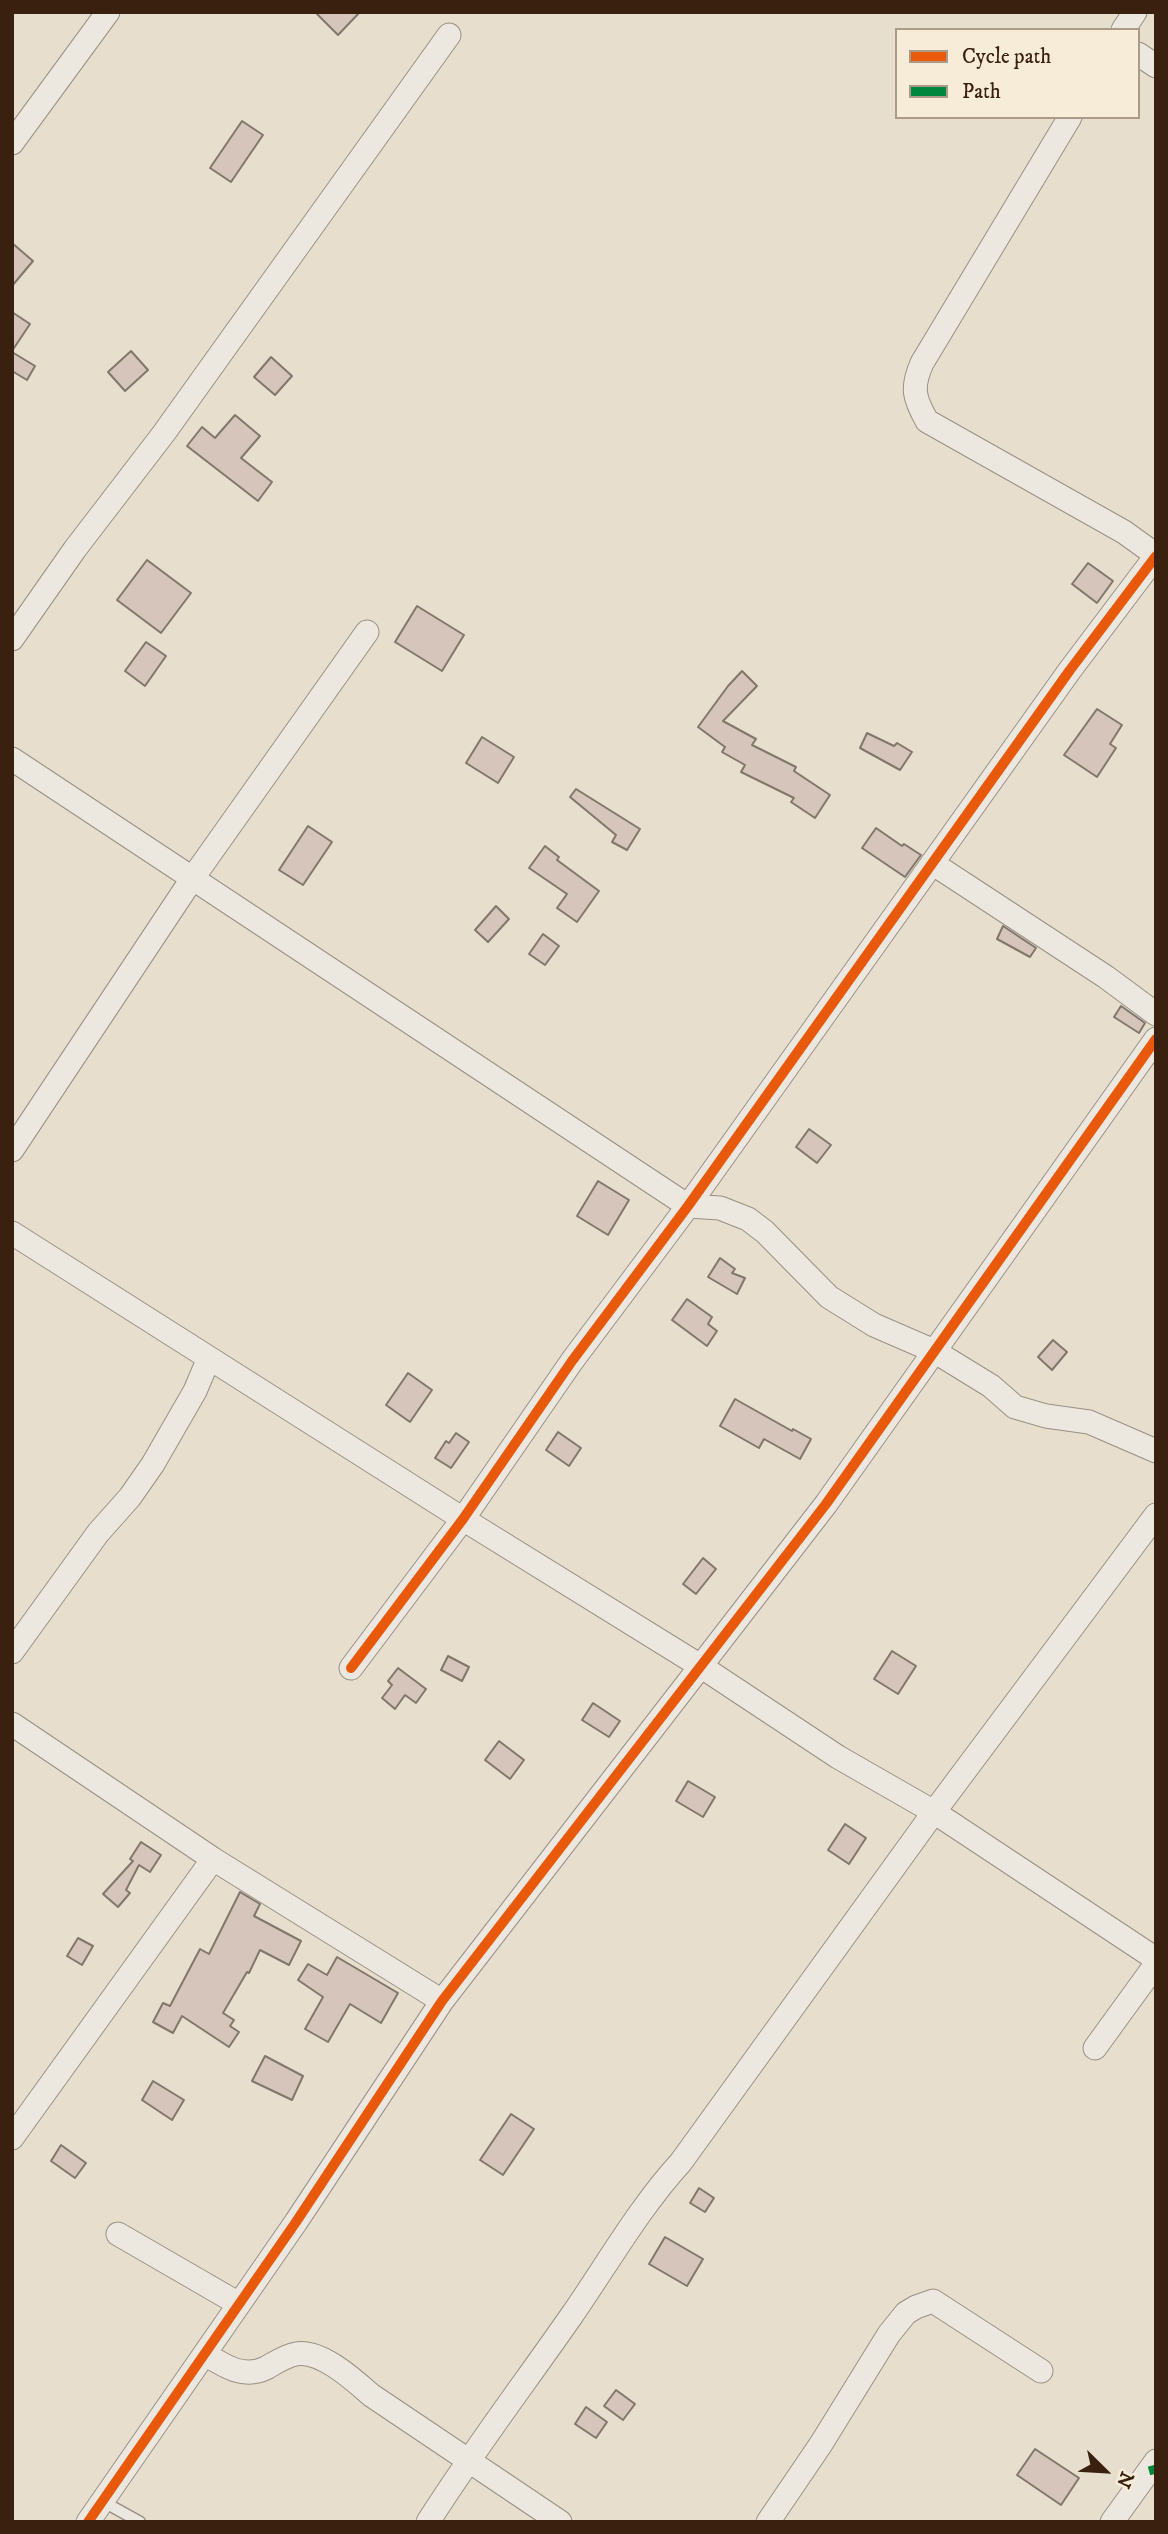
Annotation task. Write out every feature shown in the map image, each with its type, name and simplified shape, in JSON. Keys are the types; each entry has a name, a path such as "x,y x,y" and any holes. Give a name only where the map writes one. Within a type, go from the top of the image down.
{"street":[{"path":"12,143 108,12"},
{"path":"1124,28 1135,12"},
{"path":"12,639 75,549 164,433 449,35"},
{"path":"1140,55 1156,66"},
{"path":"351,1668 463,1519 572,1361 688,1206 1070,670 1155,558 1124,532 927,421 914,390 922,363 1069,119"},
{"path":"12,1150 192,879 367,632"},
{"path":"12,759 688,1206 720,1208 748,1219 765,1232 829,1297 874,1325 934,1351 991,1386 1016,1407 1046,1416 1089,1422 1156,1451"},
{"path":"932,863 1107,977 1156,1014"},
{"path":"88,2522 296,2222 442,2001 827,1504 1156,1040"},
{"path":"12,1233 702,1667 838,1757 934,1812 1156,1961 1095,2048"},
{"path":"12,1652 98,1533 130,1497 153,1464 195,1391 209,1358"},
{"path":"428,2522 468,2459 548,2350 638,2217 681,2162 934,1812 1156,1515"},
{"path":"12,1724 213,1859 442,2001"},
{"path":"12,2138 213,1859"},
{"path":"118,2234 239,2304"},
{"path":"768,2522 821,2444 889,2334 906,2313 916,2307 933,2301 1041,2371"},
{"path":"205,2354 229,2369 253,2373 298,2353 324,2360 347,2374 371,2395 560,2522"},
{"path":"1112,2522 1156,2461"}],"lane":[{"path":"102,2501 140,2522"}],"building":[{"path":"315,12 360,12 338,35"},
{"path":"242,121 263,135 231,182 210,168"},
{"path":"12,243 33,261 12,286"},
{"path":"12,312 30,324 12,351"},
{"path":"131,351 148,370 125,391 108,372"},
{"path":"12,352 35,366 27,380 12,371"},
{"path":"271,357 292,376 275,395 254,377"},
{"path":"235,415 260,436 241,458 272,482 258,501 187,446 202,427 215,438"},
{"path":"147,560 191,593 161,633 117,600"},
{"path":"1088,563 1113,581 1097,603 1072,584"},
{"path":"417,606 464,635 442,671 395,642"},
{"path":"146,642 166,656 145,686 125,671"},
{"path":"742,671 757,686 723,721 756,739 752,745 796,767 794,771 830,795 815,818 791,802 794,798 741,772 745,765 722,752 725,747 698,727"},
{"path":"1097,709 1122,725 1110,744 1116,748 1097,777 1064,755"},
{"path":"867,733 894,746 897,743 912,752 900,770 860,748"},
{"path":"482,737 514,757 498,783 466,763"},
{"path":"576,789 640,829 627,850 612,842 616,835 570,797"},
{"path":"308,826 332,842 303,885 279,870"},
{"path":"876,828 921,855 905,877 862,848"},
{"path":"545,846 559,857 557,860 599,891 577,922 557,908 567,894 529,868"},
{"path":"496,906 509,919 488,942 475,930"},
{"path":"1003,926 1036,948 1030,957 997,939"},
{"path":"543,934 559,946 545,965 529,954"},
{"path":"1121,1006 1145,1023 1139,1033 1114,1017"},
{"path":"809,1129 831,1145 817,1163 796,1147"},
{"path":"598,1181 629,1200 608,1235 577,1216"},
{"path":"720,1258 735,1269 732,1273 745,1278 737,1294 708,1277"},
{"path":"687,1299 712,1317 708,1324 717,1331 707,1346 672,1320"},
{"path":"1053,1340 1067,1352 1052,1370 1038,1357"},
{"path":"408,1373 432,1390 410,1422 386,1405"},
{"path":"735,1399 811,1439 800,1459 764,1439 759,1448 720,1426"},
{"path":"558,1432 581,1448 569,1466 546,1450"},
{"path":"456,1433 469,1442 451,1468 435,1458 446,1441 449,1443"},
{"path":"703,1558 716,1569 696,1594 683,1584"},
{"path":"892,1651 916,1666 898,1694 874,1679"},
{"path":"448,1656 469,1667 462,1681 441,1670"},
{"path":"398,1668 426,1689 416,1703 405,1695 395,1709 382,1698 392,1685 388,1681"},
{"path":"593,1703 620,1721 609,1737 582,1720"},
{"path":"499,1741 524,1760 510,1779 485,1760"},
{"path":"688,1781 715,1797 703,1817 676,1801"},
{"path":"845,1824 866,1838 849,1864 828,1850"},
{"path":"141,1842 161,1855 150,1872 139,1865 126,1890 130,1893 118,1907 103,1894 133,1861 130,1859"},
{"path":"240,1892 260,1904 254,1916 301,1941 289,1965 260,1950 249,1973 247,1972 223,2013 234,2020 230,2026 239,2032 229,2047 182,2016 173,2033 153,2022 163,2003 170,2006 200,1949 209,1954"},
{"path":"78,1938 93,1946 82,1965 67,1956"},
{"path":"337,1957 398,1993 381,2023 350,2004 328,2042 305,2029 323,1997 298,1980 308,1964 327,1975"},
{"path":"265,2056 303,2076 292,2100 252,2081"},
{"path":"153,2081 184,2100 172,2120 142,2100"},
{"path":"511,2114 534,2129 503,2175 480,2160"},
{"path":"61,2145 86,2163 75,2178 51,2161"},
{"path":"699,2188 714,2198 705,2212 690,2203"},
{"path":"665,2237 703,2259 687,2286 649,2264"},
{"path":"616,2390 635,2404 623,2420 604,2406"},
{"path":"586,2407 607,2422 596,2438 575,2424"},
{"path":"1035,2449 1079,2478 1061,2505 1017,2475"}],"marked path":[{"path":"1149,2471 1156,2469"}],"cycle path":[{"path":"351,1668 463,1519 572,1361 688,1206 1070,670 1156,556"},
{"path":"88,2522 296,2222 442,2001 826,1504 1156,1039"}]}
